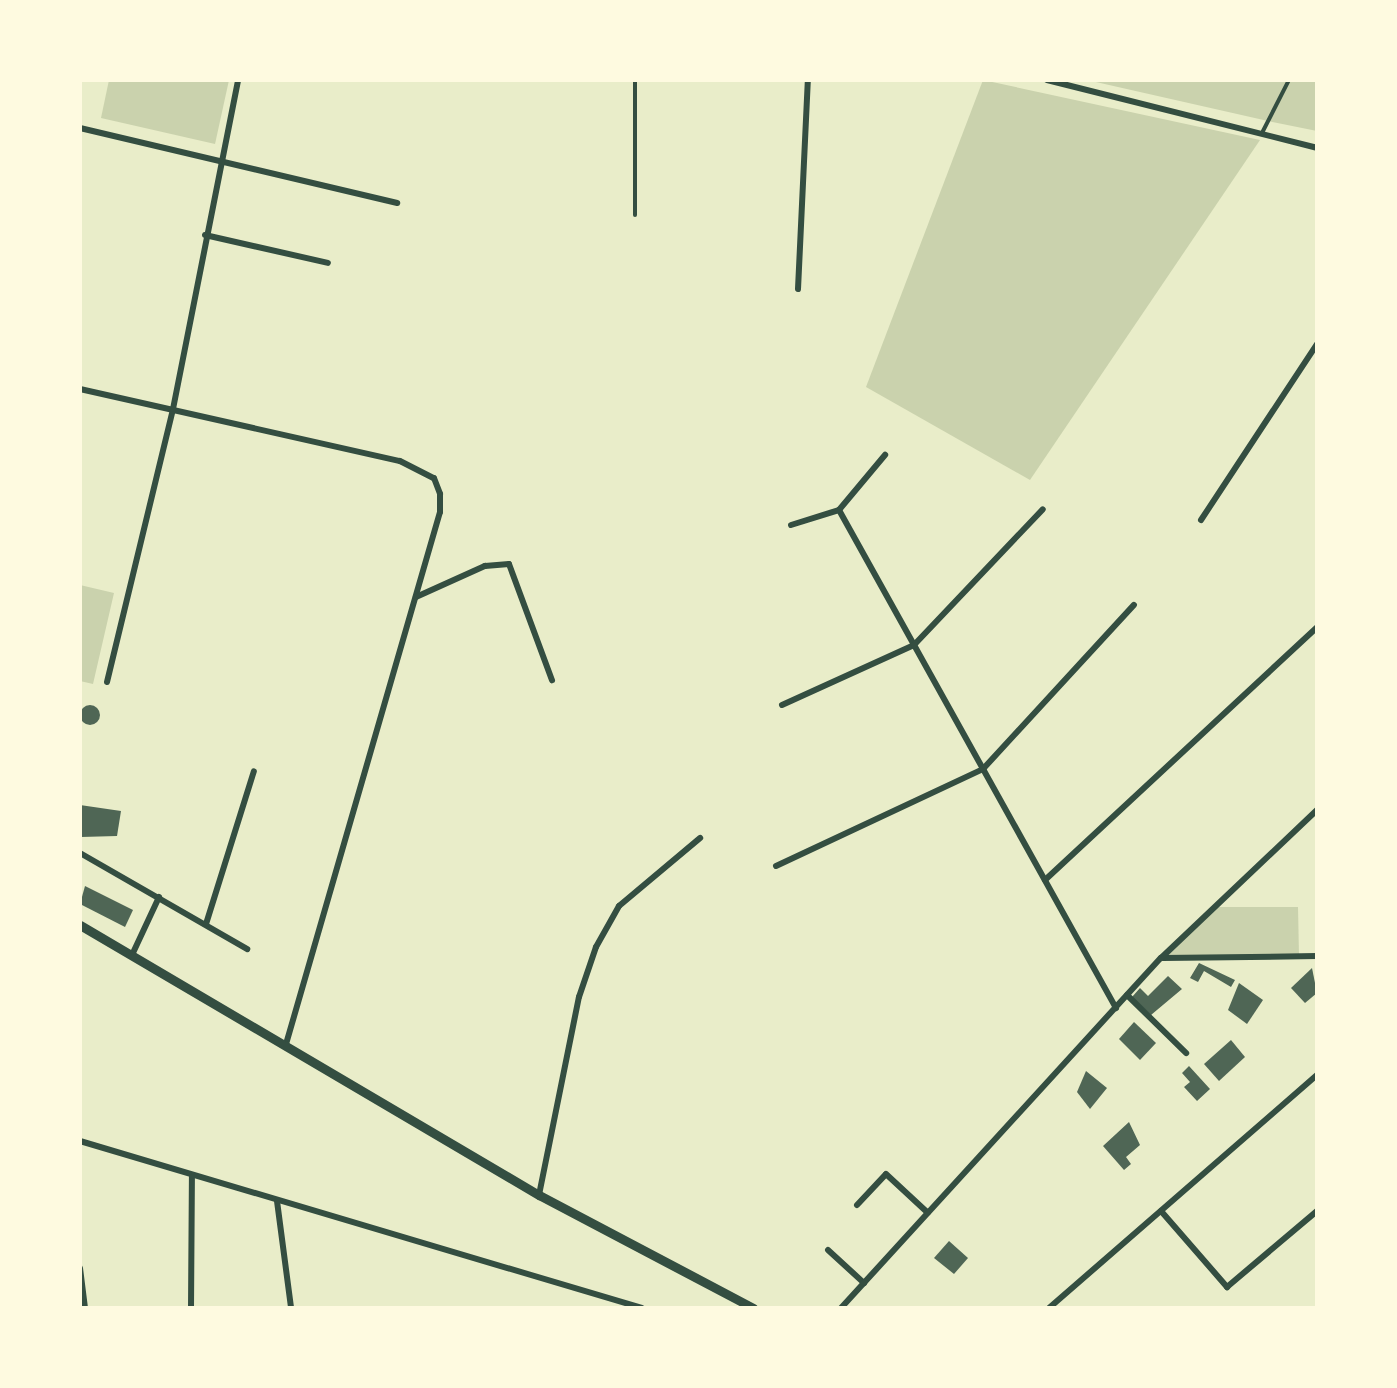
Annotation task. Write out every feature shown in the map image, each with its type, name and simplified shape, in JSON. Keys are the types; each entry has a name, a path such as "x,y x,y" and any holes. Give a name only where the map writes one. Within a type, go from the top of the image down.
{"street":[{"path":"107,682 173,409 238,80"},
{"path":"798,289 808,80"},
{"path":"1046,80 1264,131 1317,148"},
{"path":"80,128 220,158 397,203"},
{"path":"206,235 328,264"},
{"path":"1201,520 1317,344"},
{"path":"80,389 420,468 434,478 440,512 286,1044"},
{"path":"790,525 838,510 885,455"},
{"path":"782,705 914,645 1043,509"},
{"path":"838,510 1116,1008"},
{"path":"415,597 485,566 509,564 552,680"},
{"path":"776,866 983,769 1134,605"},
{"path":"1045,880 1317,627"},
{"path":"206,924 254,771"},
{"path":"841,1308 1161,958 1317,810"},
{"path":"539,1196 579,997 596,948 619,906 700,838"},
{"path":"80,854 247,949"},
{"path":"132,955 159,897"},
{"path":"80,925 539,1196 752,1308"},
{"path":"1161,958 1317,956"},
{"path":"1127,995 1186,1053"},
{"path":"1049,1308 1317,1074"},
{"path":"80,1141 642,1308"},
{"path":"857,1205 886,1174 928,1213"},
{"path":"191,1308 192,1177"},
{"path":"278,1202 290,1308"},
{"path":"1161,1211 1227,1288 1317,1211"},
{"path":"828,1250 864,1283"},
{"path":"80,1268 84,1308"}],"lane":[{"path":"634,214 635,80"},
{"path":"1264,131 1289,80"}],"green space":[{"path":"109,80 229,80 215,144 101,118"},
{"path":"983,80 1260,140 1030,480 866,387"},
{"path":"1087,80 1317,80 1317,131 1268,121"},
{"path":"80,585 114,593 93,684 80,681"},
{"path":"1212,907 1298,907 1299,956 1161,958"}],"building":[{"path":"90,705 100,715 90,725 80,715"},
{"path":"80,805 121,811 117,836 81,837"},
{"path":"85,886 133,910 125,927 80,904"},
{"path":"1199,963 1235,980 1231,987 1204,971 1198,982 1190,978"},
{"path":"1312,968 1317,993 1305,1003 1291,988"},
{"path":"1168,976 1182,989 1151,1015 1132,997 1140,988 1148,996"},
{"path":"1239,983 1263,1000 1247,1024 1228,1010"},
{"path":"1134,1022 1156,1043 1140,1060 1119,1039"},
{"path":"1231,1040 1245,1057 1219,1081 1204,1064"},
{"path":"1189,1066 1210,1089 1197,1101 1184,1087 1190,1082 1182,1073"},
{"path":"1086,1071 1107,1088 1090,1109 1077,1092"},
{"path":"1129,1122 1140,1145 1126,1157 1131,1164 1124,1170 1103,1146"},
{"path":"949,1241 968,1258 954,1274 934,1258"}]}
